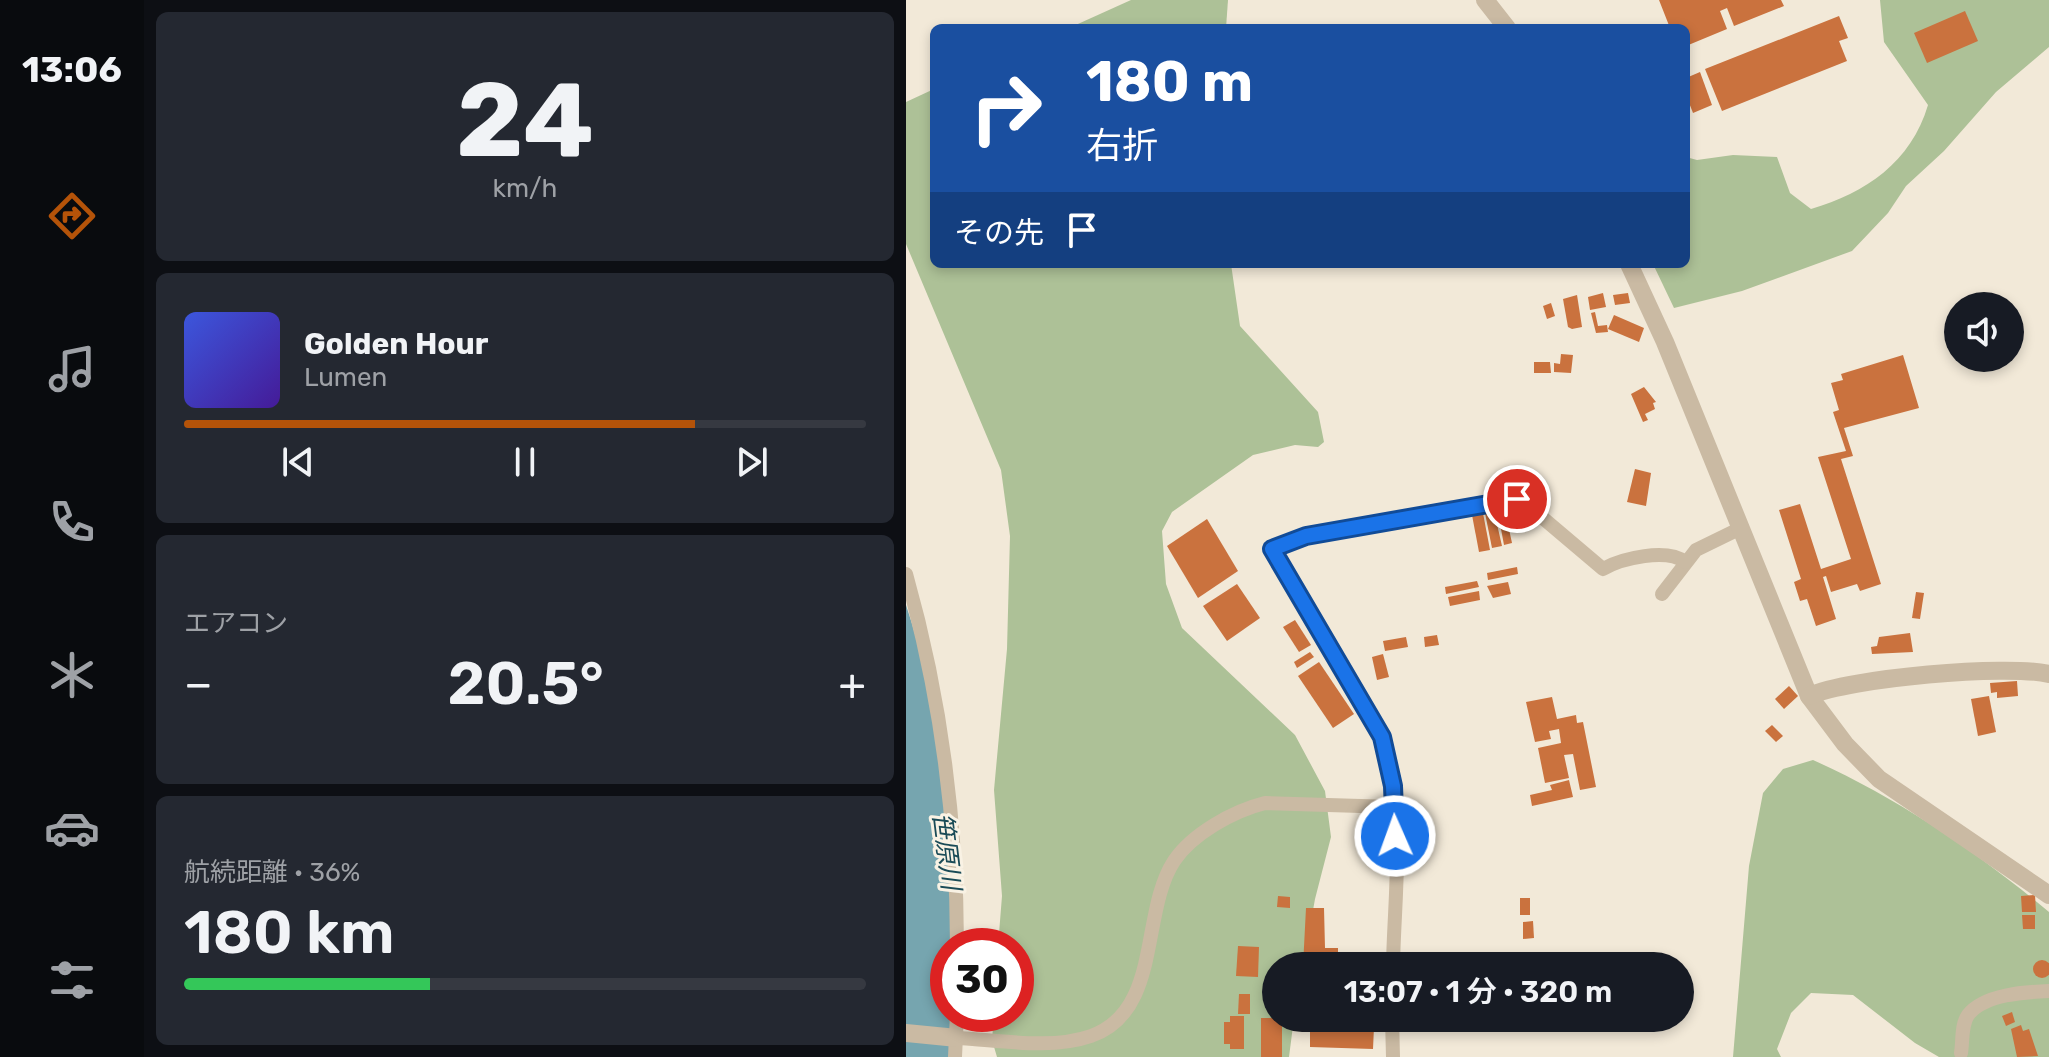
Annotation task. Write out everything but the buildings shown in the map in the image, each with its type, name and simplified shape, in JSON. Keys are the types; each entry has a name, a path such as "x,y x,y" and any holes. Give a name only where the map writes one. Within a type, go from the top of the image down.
{"street":[{"path":"1485,0 1504,24"},
{"path":"1631,268 1665,342 1809,696 1845,744 1879,779 2049,895"},
{"path":"1393,952 1394,807 1382,737 1272,549 1306,536 1511,498 1531,507 1603,569 1660,556 1676,556 1685,562"},
{"path":"1662,594 1685,562 1702,546 1741,528"},
{"path":"906,574 928,662 942,753 957,893 957,928"},
{"path":"1809,696 1905,678 2048,670"},
{"path":"906,1033 954,1044 1067,1042 1093,1036 1126,1010 1140,981 1158,897 1175,859 1201,835 1244,808 1265,803 1394,807"},
{"path":"1961,1053 1966,1020 1978,1007 2010,996 2049,991"},
{"path":"1392,1032 1393,1057"}],"green space":[{"path":"1131,0 1228,0 1226,24 1078,24"},
{"path":"1880,0 2049,0 2049,47 1996,92 1944,151 1906,186 1888,213 1852,251 1742,291 1674,308 1655,268 1690,268 1690,158 1697,160 1733,155 1777,157 1790,193 1811,209 1868,184 1898,159 1920,125 1928,105 1884,42"},
{"path":"930,91 930,268 1232,268 1240,326 1318,412 1324,442 1318,447 1295,445 1253,455 1172,512 1162,531 1166,584 1182,628 1295,735 1325,791 1331,837 1306,952 1262,952 1262,1032 1292,1032 1289,1057 997,1057 993,1032 1034,1032 1034,928 999,928 1002,896 994,790 1007,649 1010,536 1001,470 906,244 906,102"},
{"path":"1813,760 1876,791 1936,828 1994,868 2049,912 2049,1057 1939,1057 1915,1043 1853,995 1811,993 1791,1013 1777,1049 1781,1057 1733,1057 1749,866 1763,793 1783,769"}],"water":[{"name":"笹原川","path":"906,605 919,647 937,731 948,817 957,928 930,928 930,1032 955,1032 952,1057 906,1057"}],"route":[{"path":"1395,836 1393,786 1382,737 1272,549 1306,536 1497,500 1517,499"}]}
